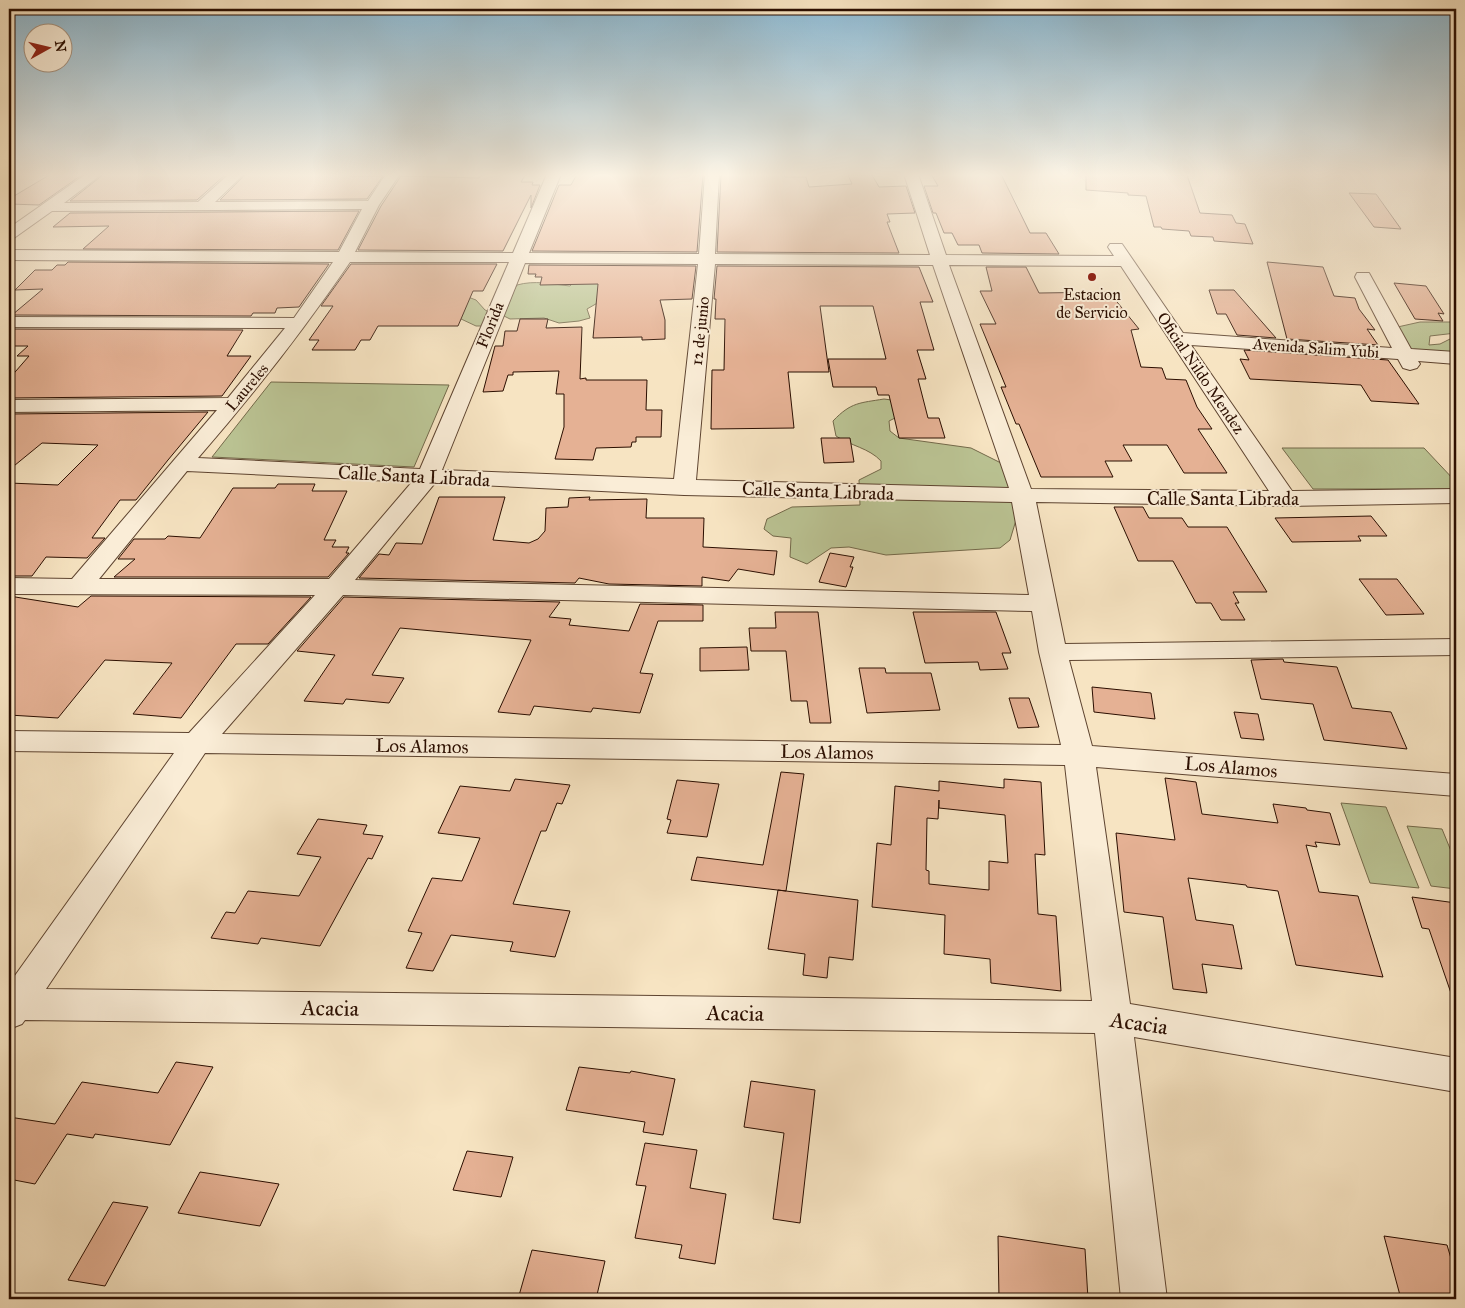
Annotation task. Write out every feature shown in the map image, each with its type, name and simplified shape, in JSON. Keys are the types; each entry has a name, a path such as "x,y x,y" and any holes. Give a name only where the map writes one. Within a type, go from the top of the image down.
{"street":[{"name":"Laureles","path":"80,586 181,464 234,404 299,323 344,258 356,235"},
{"name":"Florida","path":"11,1007 197,743 336,587 428,477 527,235"},
{"name":"12 de junio","path":"684,488 709,235"},
{"path":"931,235 1023,497 1054,652 1079,755 1113,1017 1144,1299"},
{"name":"Oficial Nildo Mendez","path":"940,261 1120,254 1286,499"},
{"path":"9,255 940,261"},
{"path":"1363,277 1407,359"},
{"path":"9,322 299,323"},
{"name":"Avenida Salim Yubi","path":"1180,343 1407,359 1456,358"},
{"name":"Avenida Salim Yubi","path":"1407,359 1456,367"},
{"path":"9,406 234,404"},
{"name":"Calle Santa Librada","path":"181,464 684,488 1023,497 1286,499 1456,496"},
{"path":"9,586 336,587 1044,602"},
{"path":"1054,652 1456,647"},
{"name":"Los Alamos","path":"9,741 1079,755 1456,785"},
{"name":"Acacia","path":"11,1007 1113,1017 1456,1075"}],"green space":[{"path":"601,274 601,301 587,309 590,318 559,323 544,318 510,319 502,315 501,312 517,285 550,283 570,286 575,281"},
{"path":"468,297 476,300 485,310 499,316 489,326 476,326 442,310"},
{"path":"1420,322 1456,322 1456,333 1430,336 1429,345 1440,344 1456,336 1456,356 1418,353 1407,347 1393,328"},
{"path":"271,382 449,385 414,467 212,457"},
{"path":"884,399 899,401 895,418 889,421 890,431 899,438 971,448 1013,469 1023,497 1010,540 1000,548 886,555 849,547 831,548 807,564 790,557 791,538 773,536 764,529 767,519 792,507 860,505 859,480 881,469 881,461 871,453 836,436 833,421 845,410 856,404"},
{"path":"1282,448 1424,448 1456,482 1456,489 1313,489"},
{"path":"1341,803 1386,807 1419,888 1370,883"},
{"path":"1407,826 1442,829 1456,863 1456,889 1431,886"}],"building":[{"path":"99,235 346,235 338,250 83,249"},
{"path":"366,235 511,235 503,251 358,250"},
{"path":"539,235 698,235 697,252 532,251"},
{"path":"718,235 892,235 899,253 717,252"},
{"path":"953,235 1047,235 1059,254 982,253 979,245 958,245"},
{"path":"1249,235 1253,244 1214,241 1213,237 1191,236"},
{"path":"68,262 329,264 299,307 277,308 275,313 253,313 251,316 12,315 43,289 15,290 35,270 52,270 57,265 65,265"},
{"path":"1267,262 1323,267 1334,296 1355,298 1359,309 1375,330 1367,329 1378,345 1287,339"},
{"path":"351,264 497,264 483,291 473,291 458,326 378,326 370,340 361,340 355,350 312,350 319,340 309,340 333,306 321,306"},
{"path":"529,265 696,266 692,299 660,300 665,320 665,339 642,340 642,337 593,338 598,284 540,285 542,277 535,277 536,274 528,274"},
{"path":"717,266 919,267 933,302 920,302 934,350 917,350 926,379 918,379 928,418 939,418 945,438 899,438 889,395 878,395 876,387 833,387 828,359 886,359 873,306 820,306 829,372 788,372 794,428 711,429 712,370 724,370 725,319 715,319 716,299 714,299"},
{"path":"986,267 1026,267 1039,293 1109,292 1139,329 1131,330 1141,367 1162,368 1166,379 1186,380 1197,407 1212,429 1198,429 1227,473 1184,473 1167,445 1123,445 1132,461 1105,461 1113,477 1041,477 1001,387 1006,387 980,324 996,324 980,291 992,291"},
{"path":"1394,283 1426,286 1444,314 1438,313 1443,321 1415,319"},
{"path":"1209,290 1234,290 1276,338 1237,335 1226,314 1217,314"},
{"path":"520,319 548,319 546,328 582,327 580,379 647,380 646,410 662,410 661,437 636,437 636,442 632,442 631,447 596,448 593,460 555,459 564,427 564,394 556,394 559,371 513,372 513,375 508,375 503,391 483,392 495,346 503,346 505,331 517,331"},
{"path":"9,329 243,330 227,356 251,356 222,396 9,398 9,379 29,356 17,356 28,346 9,346"},
{"path":"1244,350 1388,360 1419,404 1371,401 1361,385 1250,379 1240,359 1249,360"},
{"path":"208,412 136,500 120,500 92,538 105,538 87,558 46,557 32,576 9,576 9,483 58,485 98,445 42,443 9,470 9,414"},
{"path":"821,438 850,438 854,462 824,463"},
{"path":"278,484 315,484 312,491 347,491 324,540 336,540 332,547 349,547 346,553 349,553 328,577 114,577 135,559 118,559 134,539 165,539 168,536 200,538 233,488 275,488"},
{"path":"439,497 505,497 493,540 529,543 538,539 545,531 546,508 568,507 569,498 590,497 589,500 647,499 646,518 704,518 703,547 777,551 774,575 738,569 729,581 702,577 702,586 609,584 579,578 575,583 359,578 379,554 389,555 396,543 422,544"},
{"path":"1114,507 1143,507 1149,518 1182,518 1188,527 1227,527 1267,592 1233,592 1239,603 1235,603 1245,620 1221,620 1211,603 1196,603 1173,561 1138,561"},
{"path":"1371,516 1387,536 1358,536 1361,541 1292,542 1275,518"},
{"path":"830,553 854,557 850,567 853,567 846,587 819,582"},
{"path":"1359,579 1397,579 1424,614 1386,615"},
{"path":"9,596 78,607 91,596 311,597 268,644 236,644 181,718 133,714 172,663 105,660 58,718 9,715"},
{"path":"344,597 560,602 549,617 571,619 569,625 629,631 640,604 703,605 703,621 658,621 640,673 653,674 640,713 593,708 591,712 534,706 530,715 498,712 531,640 400,628 372,675 404,678 389,703 346,699 343,704 304,701 335,655 297,651"},
{"path":"775,612 818,612 831,723 810,723 807,701 791,701 786,651 751,651 749,628 776,628"},
{"path":"913,612 996,612 1011,653 1002,653 1008,669 980,670 978,662 925,663"},
{"path":"747,647 749,670 700,671 700,648"},
{"path":"1283,659 1284,662 1337,667 1352,708 1391,712 1407,749 1324,740 1313,704 1261,699 1251,660"},
{"path":"859,668 885,668 886,673 931,673 940,710 867,713"},
{"path":"1092,687 1151,693 1155,719 1094,712"},
{"path":"1009,698 1029,698 1039,727 1018,728"},
{"path":"1234,712 1258,714 1264,740 1241,738"},
{"path":"781,772 804,774 786,891 691,880 697,857 763,865"},
{"path":"1165,778 1196,782 1202,814 1278,823 1273,804 1330,813 1340,845 1315,842 1317,847 1306,845 1319,892 1358,896 1383,977 1296,965 1278,891 1188,878 1196,920 1233,925 1242,969 1202,964 1207,993 1173,989 1163,917 1124,912 1116,833 1175,840"},
{"path":"515,779 570,785 562,804 557,803 546,831 541,831 513,904 570,911 555,957 510,951 513,942 451,935 433,971 406,968 422,933 408,931 432,878 462,881 480,838 438,833 460,786 510,791"},
{"path":"1004,779 1041,782 1045,855 1035,854 1038,914 1056,916 1061,991 991,983 990,959 944,954 945,915 872,907 877,843 891,845 895,786 939,791 939,781 1004,788","holes":["939,800 939,808 1005,815 1008,863 989,861 989,890 929,884 929,871 926,870 927,818 938,819"]},
{"path":"677,780 719,784 707,837 667,833 671,820 667,819"},
{"path":"318,819 367,825 363,834 383,836 372,859 368,858 320,946 261,938 258,944 211,938 226,912 235,913 248,891 299,896 321,857 297,854"},
{"path":"778,890 858,900 853,960 829,957 827,978 803,975 805,954 768,949"},
{"path":"1412,897 1456,903 1456,999 1453,999 1429,929 1422,928"},
{"path":"176,1062 213,1067 170,1145 95,1134 93,1138 67,1134 35,1184 9,1179 9,1117 55,1124 82,1082 158,1093"},
{"path":"579,1067 630,1073 631,1071 675,1079 663,1135 643,1132 645,1122 566,1110"},
{"path":"751,1081 815,1090 800,1223 773,1219 784,1133 744,1127"},
{"path":"645,1143 697,1150 690,1188 726,1194 715,1264 679,1258 682,1245 635,1238 646,1186 636,1185"},
{"path":"467,1151 513,1157 501,1197 453,1190"},
{"path":"200,1172 279,1184 260,1226 178,1213"},
{"path":"113,1202 148,1207 105,1286 68,1280"},
{"path":"998,1236 1085,1249 1088,1299 999,1299"},
{"path":"1384,1236 1447,1245 1456,1275 1456,1299 1401,1299"},
{"path":"532,1250 605,1261 596,1299 518,1299"}],"place":[{"name":"Estacion de Servicio","path":"1092,277"}]}
